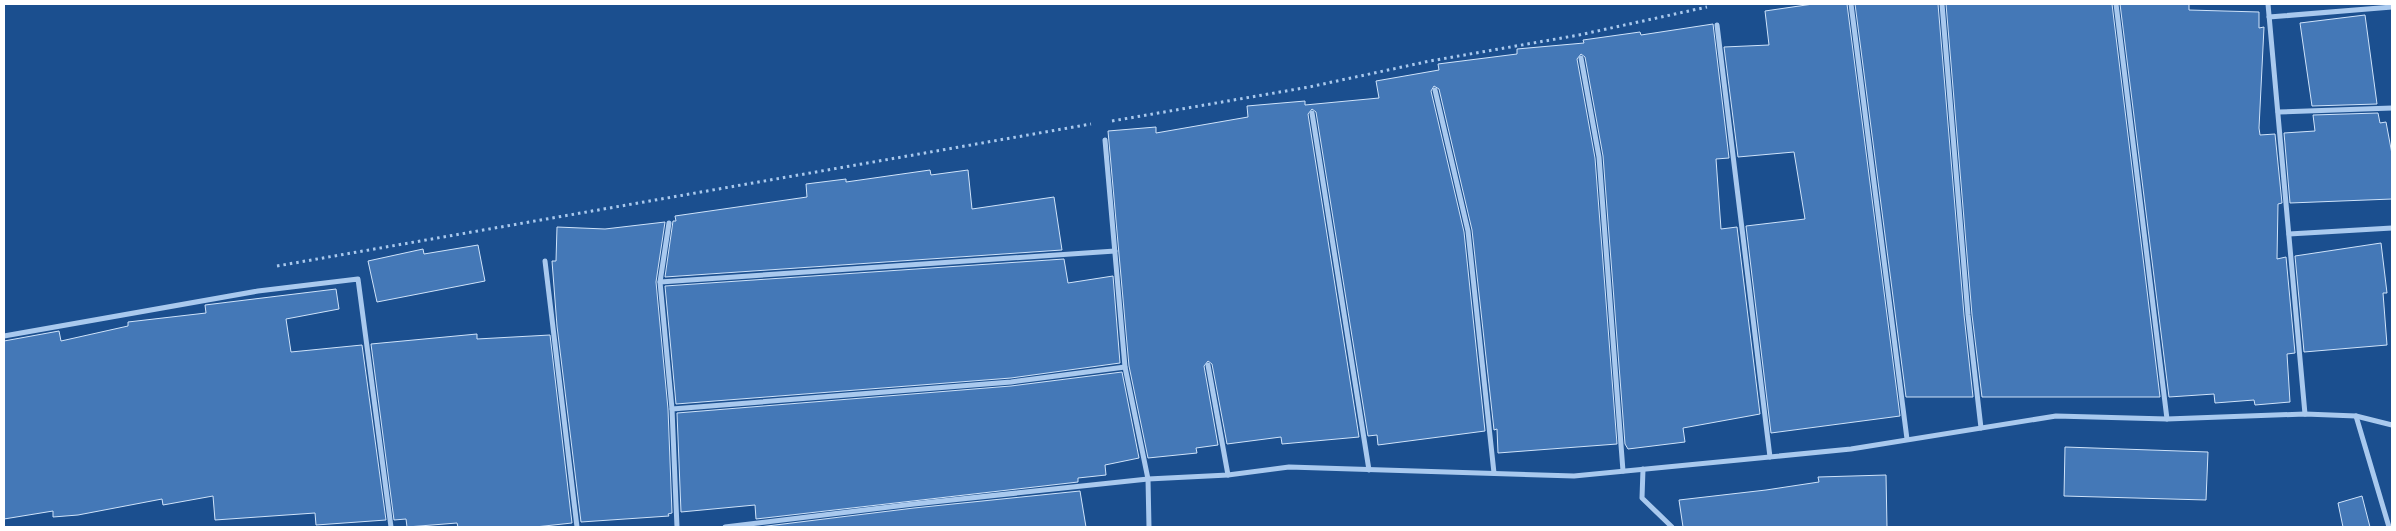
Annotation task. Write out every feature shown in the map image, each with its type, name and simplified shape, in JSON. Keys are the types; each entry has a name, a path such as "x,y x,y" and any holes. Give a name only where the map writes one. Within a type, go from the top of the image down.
{"street":[{"path":"1851,4 1878,199 1907,439"},
{"path":"1942,4 1968,315 1981,428"},
{"path":"2116,4 2167,419"},
{"path":"2268,4 2306,414"},
{"path":"2269,17 2392,7"},
{"path":"1717,25 1770,457"},
{"path":"1581,58 1599,157 1623,471"},
{"path":"1435,90 1468,231 1494,473"},
{"path":"2278,112 2392,108"},
{"path":"1312,113 1369,470"},
{"path":"1105,140 1125,367 1148,479 1149,527"},
{"path":"669,223 660,282 672,409 677,527"},
{"path":"2289,234 2392,228"},
{"path":"660,282 1114,251"},
{"path":"545,261 577,527"},
{"path":"4,336 258,291 358,279 391,527"},
{"path":"1208,365 1228,475"},
{"path":"672,409 1011,382 1125,367"},
{"path":"725,527 914,504 1148,479 1228,475 1289,467 1574,476 1851,449 2056,416 2167,419 2306,414 2356,416 2392,425"},
{"path":"2356,416 2389,527"},
{"path":"1643,469 1642,498 1672,527"}],"path":[{"path":"1102,122 1309,87 1430,61 1579,35 1711,6"},
{"path":"276,266 1092,124"}],"building":[{"path":"1813,4 1847,4 1900,416 1771,433 1746,226 1805,219 1794,152 1738,157 1724,47 1769,45 1765,11"},
{"path":"1855,4 1938,4 1964,315 1973,397 1906,397"},
{"path":"1946,4 2112,4 2160,397 1982,397 1972,315"},
{"path":"2120,4 2189,4 2189,10 2259,12 2259,28 2264,27 2259,128 2260,135 2275,134 2282,203 2278,204 2277,259 2286,257 2295,353 2287,354 2290,402 2255,405 2254,400 2215,403 2214,394 2169,397"},
{"path":"2365,15 2377,104 2312,106 2300,23"},
{"path":"1713,24 1729,158 1716,159 1721,229 1737,227 1760,414 1683,428 1685,442 1628,449 1625,444 1603,156 1585,57 1581,54 1577,59 1595,158 1617,444 1498,453 1497,429 1494,430 1472,230 1439,89 1434,86 1431,91 1464,232 1485,431 1378,445 1377,435 1368,436 1316,112 1312,109 1308,114 1359,437 1282,444 1281,437 1227,444 1212,364 1208,361 1204,366 1218,445 1196,448 1197,453 1148,458 1129,366 1108,131 1156,127 1156,133 1248,117 1247,106 1305,101 1305,105 1379,98 1376,81 1439,70 1438,64 1517,54 1517,49 1584,43 1583,40 1640,32 1641,35"},
{"path":"2378,113 2380,123 2386,122 2392,154 2392,199 2290,203 2284,133 2315,131 2313,115"},
{"path":"930,170 931,175 968,170 972,209 1054,197 1062,250 665,277 673,221 676,221 675,216 807,197 806,184 846,179 846,182"},
{"path":"665,222 656,282 668,409 672,513 668,514 669,516 581,522 557,326 552,261 556,261 557,227 605,229"},
{"path":"2381,243 2387,293 2383,293 2387,345 2304,352 2295,256"},
{"path":"478,245 485,281 377,302 368,261 423,249 424,254"},
{"path":"1064,259 1068,283 1113,276 1120,363 1011,378 676,404 665,286"},
{"path":"336,289 339,309 286,319 291,352 362,345 386,520 316,525 315,513 215,520 213,496 163,505 162,499 78,515 53,517 53,511 4,519 4,341 59,331 61,341 128,326 128,322 206,313 205,305"},
{"path":"477,334 477,339 550,335 572,523 535,527 458,527 457,523 407,527 406,519 394,520 371,344"},
{"path":"1122,372 1139,458 1105,465 1106,475 1078,478 1078,482 756,519 755,505 681,512 677,413 1011,386"},
{"path":"2065,447 2208,452 2206,500 2064,496"},
{"path":"1886,475 1887,527 1683,527 1679,500 1819,482 1818,477"},
{"path":"1080,491 1086,527 759,527 914,508"},
{"path":"2362,496 2370,527 2343,527 2338,503"}]}
